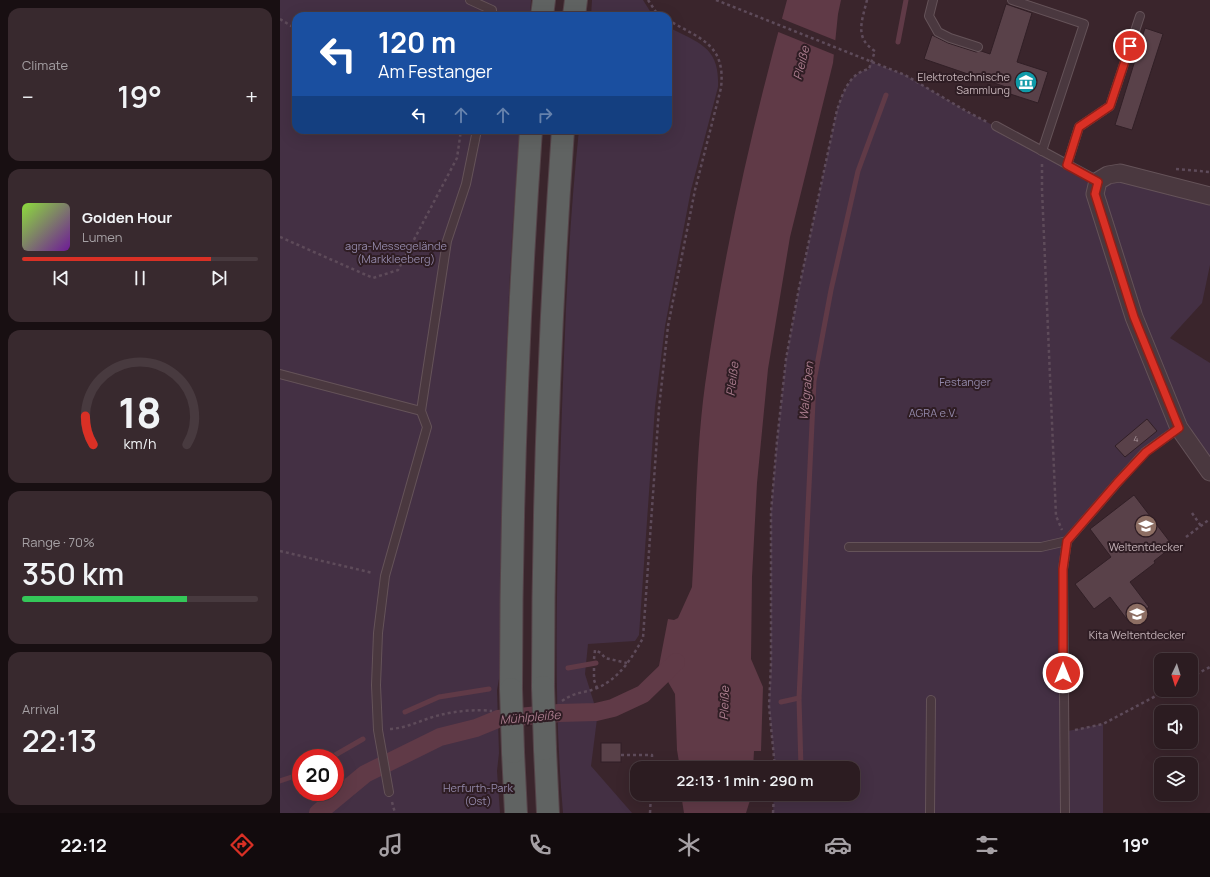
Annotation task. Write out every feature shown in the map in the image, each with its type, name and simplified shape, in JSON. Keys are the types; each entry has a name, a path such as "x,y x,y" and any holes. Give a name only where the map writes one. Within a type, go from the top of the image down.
{"highway":[{"path":"542,12 544,0"},
{"path":"574,12 576,0"},
{"path":"516,813 511,689 514,463 519,325 531,134"},
{"path":"548,813 543,687 545,482 551,325 563,134"}],"street":[{"path":"1210,196 1120,173 1108,175 1098,182 1095,194 1134,317 1179,428 1210,472"}],"lane":[{"path":"470,0 492,10 492,12"},
{"path":"933,0 929,16 938,32 950,38 978,47"},
{"path":"1012,0 1084,24 1042,151"},
{"path":"1067,165 1079,127 1110,106 1140,16"},
{"path":"996,126 1098,182"},
{"path":"389,792 378,730 376,685 378,633 385,576 427,428 421,411 447,241 466,184 477,134"},
{"path":"280,374 421,411"},
{"path":"1065,813 1063,732 1063,569 1067,541 1146,452 1179,428"},
{"path":"849,547 1041,547 1067,541"},
{"path":"930,813 931,700"}],"path":[{"path":"648,0 656,12"},
{"path":"716,0 905,75 966,111 996,126"},
{"path":"774,761 768,706 771,664 772,512 786,359 799,288 836,110 845,88 856,74 869,69 875,51 867,46 861,38 862,21 868,0"},
{"path":"280,19 292,26"},
{"path":"560,703 572,694 597,688 616,676 627,663 643,638 659,408 668,326 695,190 723,75 721,61 714,49 702,38 672,22"},
{"path":"280,237 373,278 398,270 457,158 460,134"},
{"path":"1042,151 1042,190 1056,516 1067,541"},
{"path":"1192,513 1201,526"},
{"path":"1186,536 1210,519"},
{"path":"280,551 385,576"},
{"path":"594,659 595,650 601,653 605,658 627,663"},
{"path":"1198,673 1210,667"},
{"path":"594,668 594,680 597,688"},
{"path":"1063,732 1103,724 1154,697"},
{"path":"378,730 400,728 442,714 484,710 495,711"},
{"path":"621,755 652,755 652,761"},
{"path":"650,813 651,801"},
{"path":"773,813 774,801"}],"green space":[{"name":"agra-Messegelände (Markkleeberg)","path":"280,0 531,0 530,12 292,12 292,134 520,134 510,265 507,333 500,673 497,690 499,753 497,771 500,813 280,813"},
{"path":"592,0 643,0 650,12 591,12"},
{"path":"672,29 698,42 705,48 715,63 718,74 718,87 691,190 665,326 655,407 639,635 635,641 588,644 585,674 594,703 597,719 591,766 632,813 563,813 557,683 558,553 566,298 579,134 672,134"},
{"name":"Festanger","path":"871,62 905,75 966,111 1098,181 1108,175 1210,196 1210,265 1202,303 1170,338 1210,363 1210,472 1179,428 1145,452 1067,541 1063,732 1103,724 1103,813 773,813 774,801 860,801 860,761 774,761 769,706 771,664 771,512 786,359 799,288 837,110 844,91 852,79 862,71 869,69"}],"water":[{"name":"Pleiße","path":"787,0 841,0 838,14 833,63 790,237 768,369 757,483 752,577 751,659 763,687 761,751 754,751 753,761 679,761 677,750 675,694 667,680 663,683 654,675 658,671 668,619 674,620 678,618 692,587 700,435 712,336 720,288 750,143"},
{"path":"682,801 750,801 746,813 684,813"}],"pier":[{"path":"780,18 837,41 835,55 776,31"}],"building":[{"path":"1006,4 1032,13 1017,62 1048,72 1038,103 1004,92 1006,87 924,59 932,35 948,43 976,52 981,51 990,54"},
{"path":"1145,28 1163,34 1132,130 1115,125"},
{"path":"1147,419 1157,431 1125,457 1115,446"},
{"path":"1134,495 1173,546 1154,561 1155,563 1130,582 1149,607 1129,622 1110,597 1094,609 1075,584 1111,557 1090,529"},
{"path":"601,743 621,743 621,762 601,762"}],"waterway":[{"name":"Walgraben","path":"898,42 906,0"},
{"name":"Walgraben","path":"781,702 799,698 814,381 831,290 858,171 886,95"},
{"name":"Mühlpleiße","path":"318,813 365,774 440,737 476,728 498,719 559,713 596,712 613,708 643,694 676,662"},
{"path":"568,668 596,663"},
{"path":"405,712 439,697 489,689"},
{"name":"Walgraben","path":"799,698 801,761"},
{"path":"344,750 363,739"},
{"path":"280,781 292,777"}],"place":[{"name":"Elektrotechnische Sammlung","path":"1026,82"},
{"name":"Weltentdecker","path":"1146,526"},
{"name":"Kita Weltentdecker","path":"1137,614"}],"route":[{"path":"1063,673 1063,569 1067,541 1146,452 1179,428 1134,317 1095,194 1098,182 1067,165 1079,127 1110,106 1130,46"}],"park label":[{"name":"AGRA e.V.","path":"933,412"},
{"name":"Herfurth-Park (Ost)","path":"478,793"}]}
